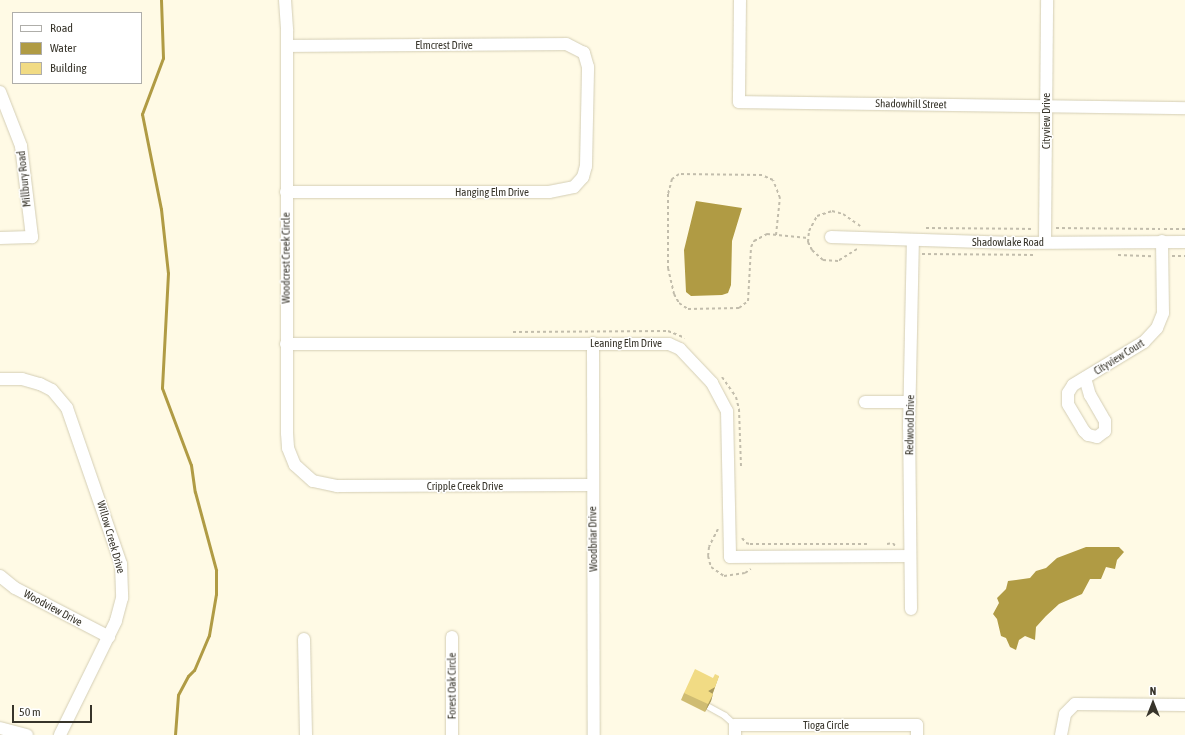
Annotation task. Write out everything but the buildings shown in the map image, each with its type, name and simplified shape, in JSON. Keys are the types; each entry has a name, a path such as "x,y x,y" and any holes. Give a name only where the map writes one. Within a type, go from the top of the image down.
{"street":[{"name":"Woodcrest Creek Circle","path":"284,0 287,46 287,433 291,456 299,471 313,481 337,486"},
{"name":"Shadowhill Street","path":"740,0 739,102 1185,108"},
{"name":"Cityview Drive","path":"1045,242 1048,0"},
{"name":"Elmcrest Drive","path":"287,46 566,44 584,53 588,67"},
{"name":"Hanging Elm Drive","path":"286,192 549,192 574,187 583,178 586,166 588,67"},
{"name":"Millbury Road","path":"0,92 23,152 32,237 0,238"},
{"name":"Shadowlake Road","path":"831,237 1045,242 1185,242"},
{"name":"Redwood Drive","path":"911,609 910,402 912,240"},
{"name":"Cityview Court","path":"1085,378 1144,342 1157,328 1163,313 1162,242"},
{"name":"Woodbriar Drive","path":"593,342 594,735"},
{"name":"Leaning Elm Drive","path":"286,344 663,342 674,345 716,388 728,419 730,557 910,556"},
{"name":"Willow Creek Drive","path":"1,379 29,380 52,390 68,408 76,427 121,564 122,598 109,637 60,735"},
{"path":"865,402 910,402"},
{"name":"Cripple Creek Drive","path":"337,486 593,485"},
{"name":"Woodview Drive","path":"0,576 15,588 109,637"},
{"name":"Forest Oak Circle","path":"452,637 452,735"},
{"path":"304,639 306,735"},
{"path":"1061,735 1062,720 1067,710 1075,704 1185,705"},
{"name":"Tioga Circle","path":"735,730 917,725 917,735"},
{"path":"0,728 27,735"}],"lane":[{"path":"709,707 725,716 735,730"}],"path":[{"path":"776,235 780,198 773,180 762,175 679,174 672,178 668,194 668,268 674,294 679,303 688,309 739,308 748,301 751,247 754,241 767,234 776,235 808,238"},
{"name":"Leaning Elm Drive","path":"510,332 668,331 690,342"},
{"path":"719,374 736,397 740,409 740,467"},
{"path":"719,526 708,556 716,572 724,576 733,576 745,573 756,566"},
{"path":"741,535 746,543 873,544"},
{"path":"880,544 893,543"}],"water":[{"path":"696,201 742,208 732,241 731,285 728,293 722,295 691,296 686,292 684,250"},
{"path":"1086,547 1119,547 1124,552 1117,560 1115,569 1106,567 1101,579 1090,579 1082,594 1059,604 1046,616 1036,627 1035,640 1025,636 1019,640 1016,650 1010,647 1006,638 1001,636 997,619 993,614 999,603 997,598 1006,589 1008,581 1030,578 1036,571 1046,568 1057,558"}],"waterway":[{"path":"161,0 163,58 142,114 161,209 168,273 162,388 191,465 195,492 216,570 216,594 209,635 194,670 188,676 178,695 175,735"}]}
